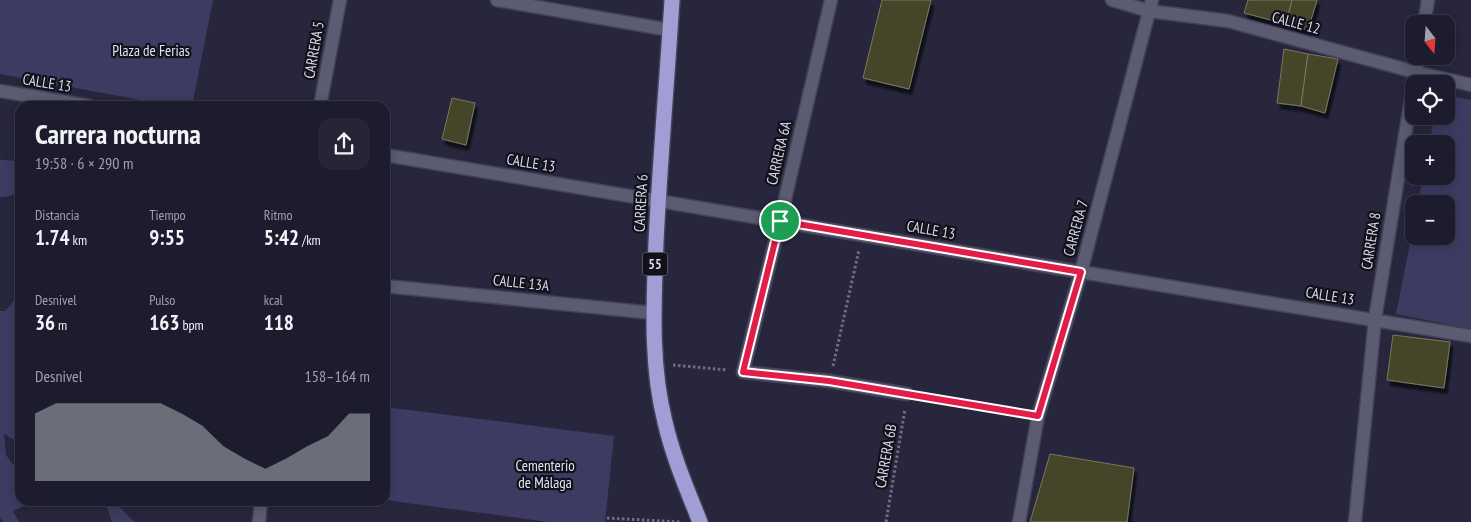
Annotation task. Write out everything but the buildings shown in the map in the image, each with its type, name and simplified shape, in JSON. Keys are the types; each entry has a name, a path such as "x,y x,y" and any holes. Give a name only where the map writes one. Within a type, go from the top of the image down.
{"highway":[{"name":"CARRERA 6","path":"672,0 658,201 653,313 655,364 664,422 680,474 700,522"}],"street":[{"name":"CARRERA 5","path":"321,101 340,0"},
{"path":"498,0 670,30"},
{"name":"CARRERA 6A","path":"743,372 780,221 830,0"},
{"name":"CALLE 12","path":"1112,0 1228,21 1415,72 1471,85"},
{"path":"1426,15 1428,0"},
{"name":"CARRERA 7","path":"1019,522 1038,416 1081,272 1151,6"},
{"name":"CARRERA 8","path":"1355,522 1375,320 1416,65"},
{"name":"CALLE 13","path":"0,92 57,101"},
{"name":"CALLE 13","path":"390,156 1471,336"},
{"name":"CALLE 13A","path":"390,287 653,313"},
{"path":"743,372 829,381 907,394"},
{"path":"259,522 261,506"}],"path":[{"path":"829,381 862,234"},
{"path":"655,364 743,372"},
{"path":"907,394 1038,416"},
{"name":"CARRERA 6B","path":"886,522 907,394"},
{"path":"607,518 681,522"}],"green space":[{"name":"Plaza de Ferias","path":"0,0 213,0 193,101 146,101 0,74"},
{"path":"1455,97 1471,100 1471,329 1396,314 1410,245 1455,245 1455,195 1420,195 1421,185 1455,185 1455,135 1431,135 1433,125 1455,125"},
{"path":"0,159 15,161 15,194 0,197"},
{"path":"15,299 15,440 4,434 6,455 15,467 15,506 24,506 13,511 19,522 4,522 0,518 0,311 5,311"},
{"name":"Cementerio de Málaga","path":"390,408 614,436 605,522 548,522 390,501"},
{"path":"106,506 119,506 135,522 112,522"}],"route":[{"path":"780,221 1081,272 1038,416 829,381 743,372 780,221"}]}
